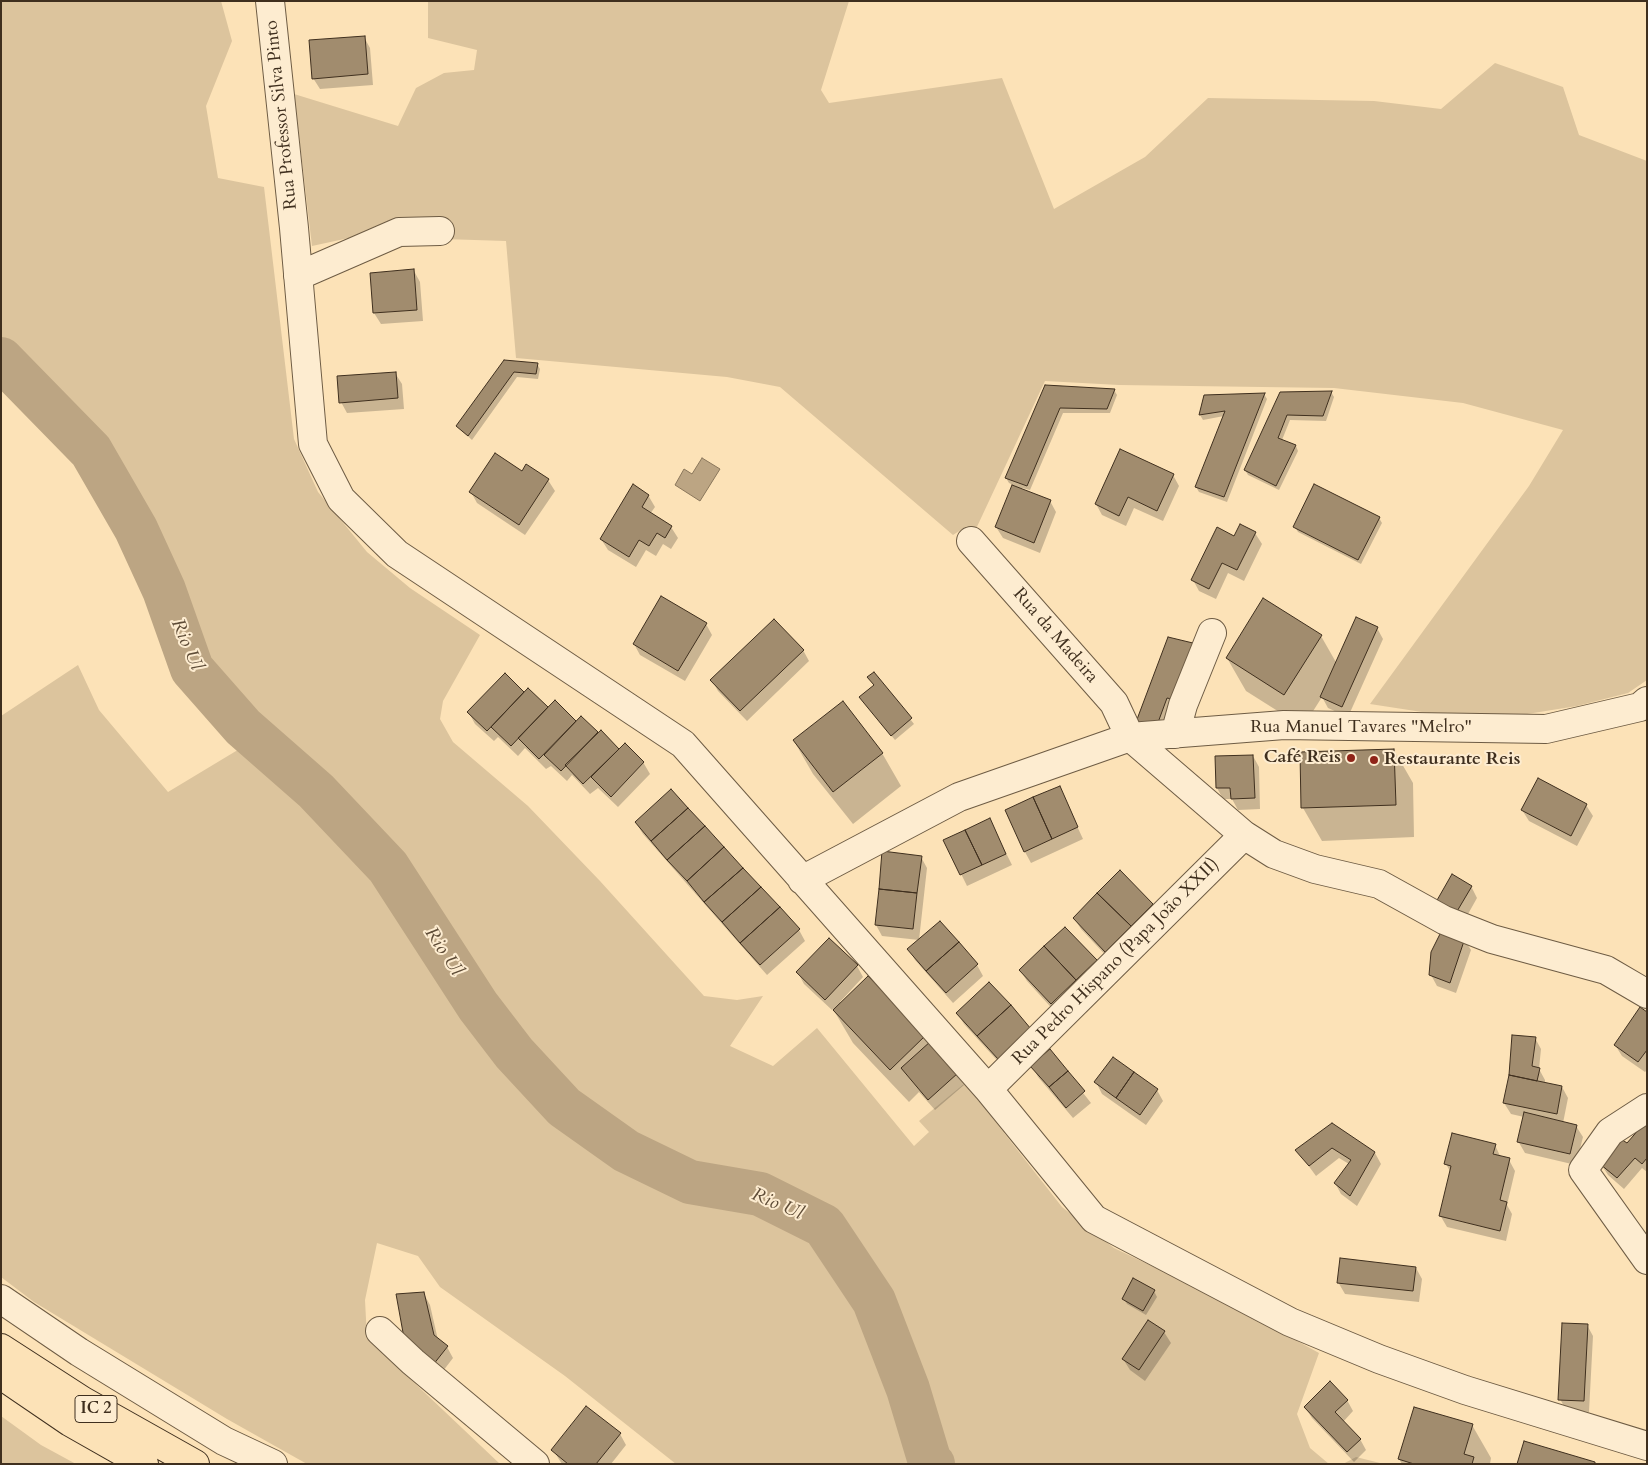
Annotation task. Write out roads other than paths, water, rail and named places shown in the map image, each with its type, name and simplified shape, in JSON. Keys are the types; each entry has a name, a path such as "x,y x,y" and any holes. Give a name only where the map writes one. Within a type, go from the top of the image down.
{"highway":[{"name":"IC 2","path":"1,1348 83,1401 195,1464"},
{"name":"IC 2","path":"1,1375 70,1422 144,1464"}],"street":[{"name":"Rua Professor Silva Pinto","path":"270,1 294,228 313,444 341,500 397,554 683,744 988,1089 1094,1219 1290,1322 1379,1359 1465,1390 1647,1446"},
{"path":"298,276 399,232 440,231"},
{"name":"Rua da Madeira","path":"971,541 1114,703 1130,737"},
{"path":"1175,734 1183,705 1212,633"},
{"name":"Rua Manuel Tavares \"Melro\"","path":"802,880 959,797 1130,737 1284,725 1546,729 1644,708"},
{"path":"1130,737 1244,835 1274,854 1315,869 1379,884 1444,920 1492,939 1606,970 1647,994"},
{"name":"Rua Pedro Hispano (Papa João XXII)","path":"988,1089 1244,835"},
{"path":"1647,1108 1610,1132 1583,1170 1647,1260"},
{"path":"1,1299 79,1352 224,1441 273,1464"},
{"path":"380,1331 413,1362 535,1464"}],"waterway":[{"name":"Rio Ul","path":"1,359 91,451 136,529 164,590 192,669 243,727 316,791 388,867 478,1006 514,1053 564,1107 626,1151 690,1182 760,1194 824,1226 874,1301 908,1389 930,1462 933,1464"}],"place":[{"name":"Café Reis","path":"1351,758"},
{"name":"Restaurante Reis","path":"1374,760"}]}
